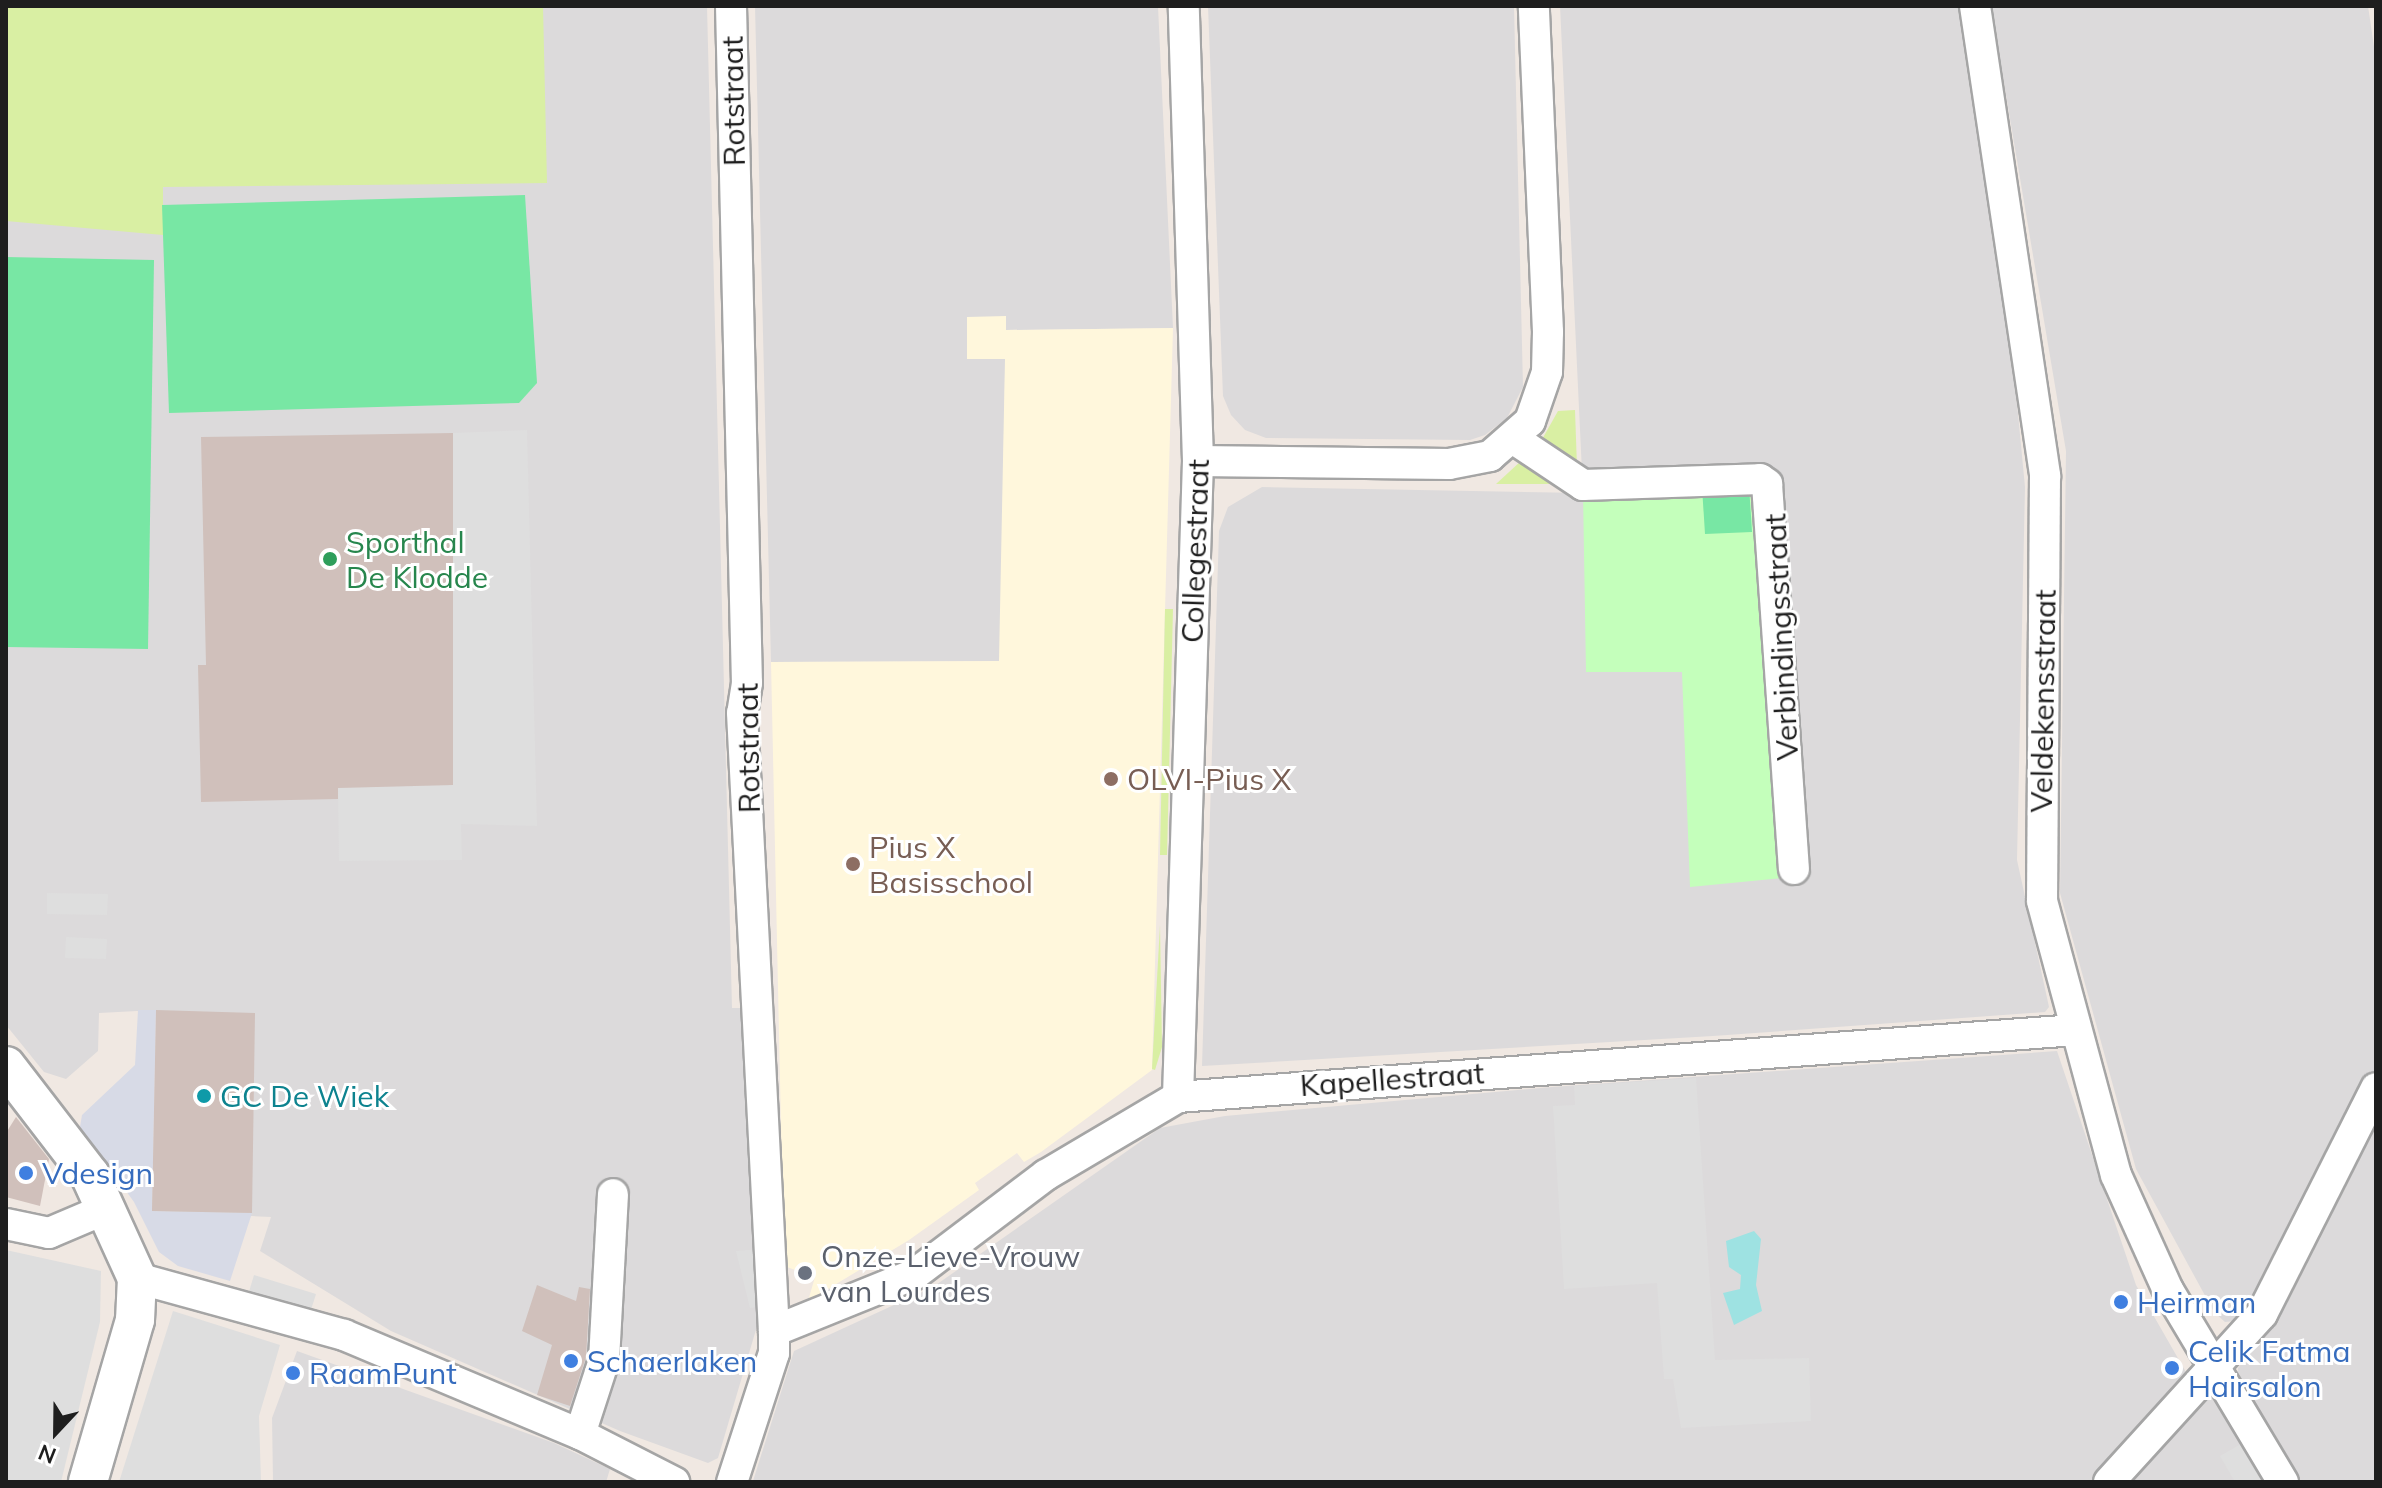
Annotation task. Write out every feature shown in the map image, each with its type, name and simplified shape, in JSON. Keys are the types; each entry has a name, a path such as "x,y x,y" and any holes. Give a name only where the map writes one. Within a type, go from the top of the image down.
{"street":[{"name":"Rotstraat","path":"731,6 746,667 742,713 749,764 752,952 762,1003 774,1331 774,1353 732,1482"},
{"name":"Collegestraat","path":"1178,1097 1198,461 1184,6"},
{"path":"1198,461 1449,464 1490,456 1514,439 1530,421 1547,372 1534,6"},
{"name":"Veldekensstraat","path":"1975,6 2040,412 2047,503 2040,879 2075,1030 2116,1175 2168,1290 2283,1482"},
{"name":"Verbindingsstraat","path":"1514,439 1583,485 1760,479 1767,484 1794,869"},
{"name":"Kapellestraat","path":"774,1331 915,1274 1046,1175 1178,1097 2075,1030"},
{"path":"6,1066 108,1208 137,1278 135,1320 88,1482"},
{"path":"2109,1482 2262,1314 2376,1088"},
{"path":"580,1434 604,1360 613,1194"},
{"path":"6,1224 49,1233 108,1208"},
{"path":"137,1278 344,1335 580,1434 654,1478"}],"shaded area":[{"path":"6,6 707,6 732,1008 757,1008 763,1306 718,1458 708,1463 620,1431 391,1331 260,1251 271,1217 152,1211 156,1010 99,1013 98,1051 66,1079 44,1072 6,1025"},
{"path":"755,6 1158,6 1173,328 1006,330 1006,316 1000,661 771,662"},
{"path":"1208,6 1514,6 1523,387 1507,418 1485,435 1470,440 1266,438 1245,430 1231,415 1223,396"},
{"path":"1560,6 1958,6 2012,351 2025,487 2017,860 2049,1007 2045,1012 1713,1036 1202,1066 1219,531 1228,507 1262,487 1583,493"},
{"path":"1991,6 2368,6 2376,60 2376,1068 2265,1284 2234,1321 2225,1322 2214,1312 2136,1169 2060,893 2066,451"},
{"name":"OLVI-Pius X","path":"1006,316 1006,330 1173,328 1152,1070 1041,1152 1024,1162 1017,1153 975,1183 979,1190 909,1240 808,1301 815,1277 784,1266 771,662 999,661 1005,359 967,359 967,317"},
{"path":"527,430 537,826 461,824 462,860 339,861 338,788 453,785 453,433"},
{"path":"47,893 108,894 107,915 47,914"},
{"path":"66,937 107,939 106,959 65,958"},
{"path":"138,1010 156,1010 152,1211 252,1213 230,1281 178,1266 159,1252 134,1202 80,1127 82,1115 135,1065"},
{"path":"2057,1051 2136,1285 2187,1374 2097,1482 753,1481 794,1351 933,1287 1160,1128 1225,1116 1552,1087"},
{"path":"1696,1078 1715,1360 1809,1358 1811,1421 1681,1428 1673,1379 1664,1379 1657,1283 1564,1289 1553,1106 1575,1105 1574,1086"},
{"path":"2376,1116 2376,1482 2298,1482 2237,1379 2238,1368 2284,1309"},
{"path":"760,1249 763,1306 750,1308 736,1251"},
{"path":"6,1250 101,1271 100,1322 61,1482 6,1482"},
{"path":"254,1275 316,1294 310,1313 248,1295"},
{"path":"173,1311 280,1345 259,1416 261,1482 119,1482"},
{"path":"297,1351 554,1443 610,1469 606,1482 273,1482 272,1418"},
{"path":"2214,1393 2272,1482 2122,1482 2192,1408"},
{"path":"2248,1440 2272,1482 2235,1482 2220,1456"}],"green space":[{"path":"6,6 543,6 547,183 163,187 163,235 6,221"},
{"path":"525,195 537,383 519,403 169,413 162,205"},
{"path":"6,257 154,260 148,649 6,647"},
{"path":"1575,410 1577,467 1540,443 1558,411"},
{"path":"1521,461 1556,484 1496,484"},
{"path":"1751,482 1762,494 1782,878 1690,887 1682,672 1586,672 1583,493"},
{"path":"1749,485 1752,532 1705,534 1702,487"},
{"path":"1165,609 1173,609 1167,855 1160,855"},
{"path":"1160,925 1162,1047 1155,1070 1152,1069"}],"water":[{"path":"1754,1231 1761,1239 1756,1285 1762,1311 1734,1325 1723,1293 1740,1289 1741,1275 1729,1267 1726,1241"}],"building":[{"name":"Sporthal De Klodde","path":"453,433 453,785 338,788 338,799 201,802 198,665 206,665 201,437"},
{"name":"GC De Wiek","path":"156,1010 255,1013 252,1213 152,1211"},
{"name":"Vdesign","path":"16,1117 49,1159 40,1206 6,1197 6,1133"},
{"name":"Schaerlaken","path":"537,1285 576,1301 579,1287 590,1289 586,1357 570,1406 537,1395 552,1345 522,1331"}],"place":[{"name":"Sporthal De Klodde","path":"330,559"},
{"name":"OLVI-Pius X","path":"1111,779"},
{"name":"Pius X Basisschool","path":"853,864"},
{"name":"GC De Wiek","path":"204,1096"},
{"name":"Vdesign","path":"26,1173"},
{"name":"Onze-Lieve-Vrouw van Lourdes","path":"805,1273"},
{"name":"Heirman","path":"2121,1302"},
{"name":"Schaerlaken","path":"571,1361"},
{"name":"Celik Fatma Hairsalon","path":"2172,1368"},
{"name":"RaamPunt","path":"293,1373"}]}
